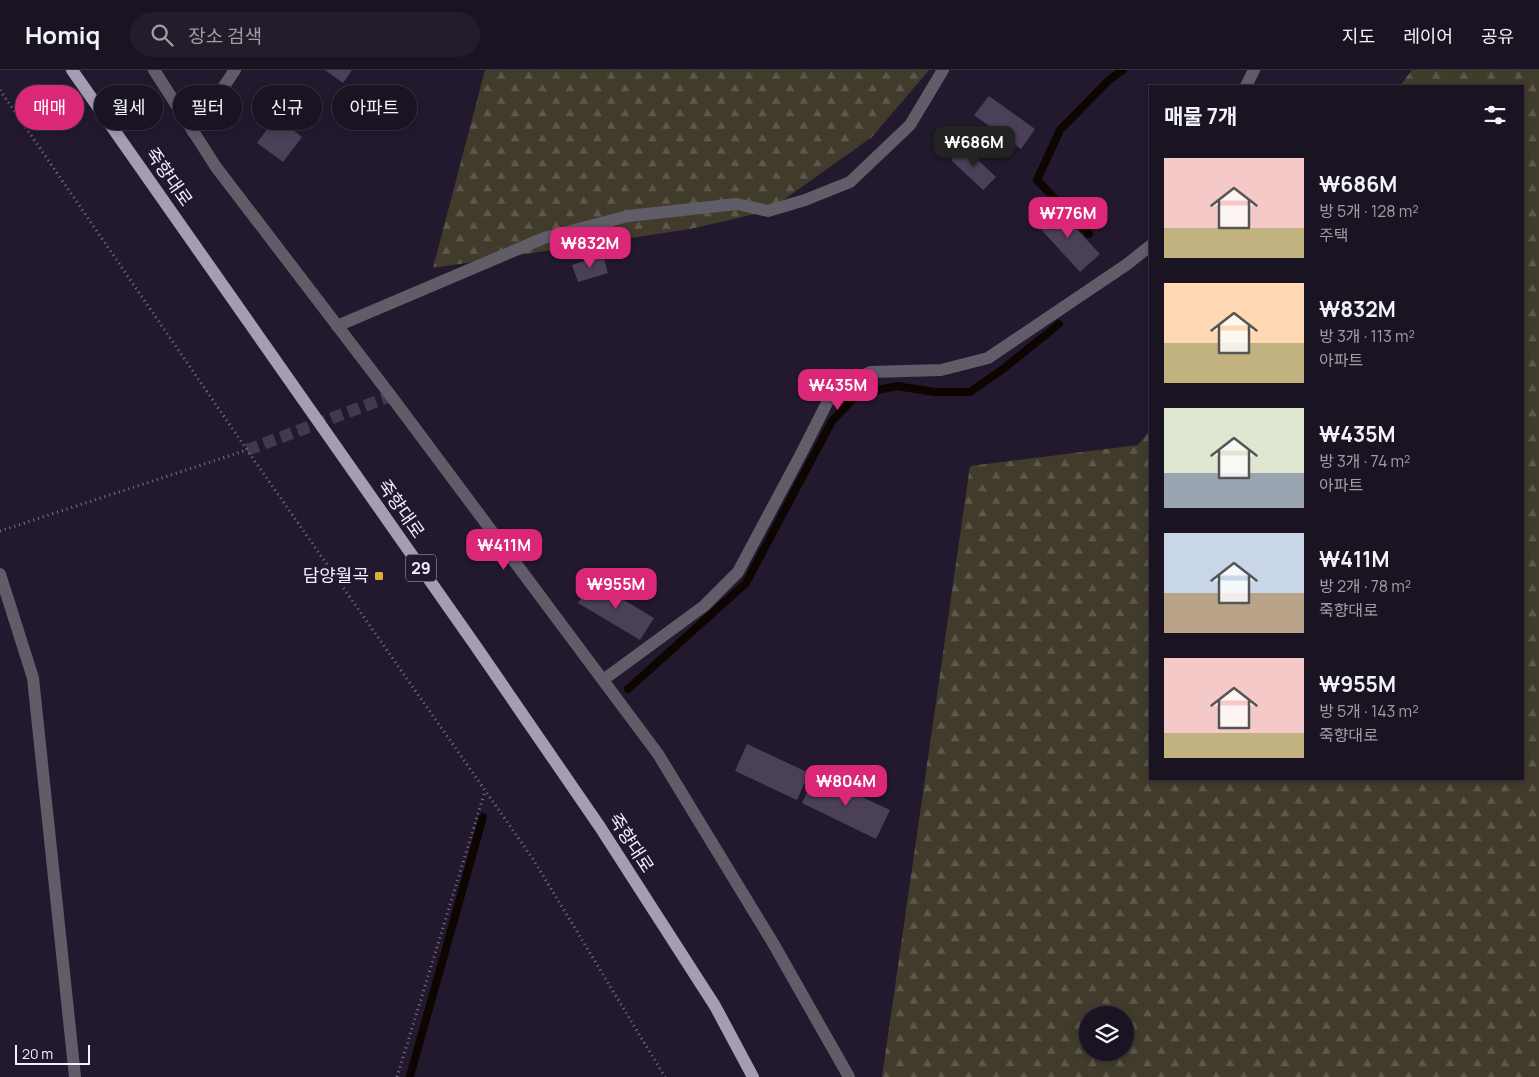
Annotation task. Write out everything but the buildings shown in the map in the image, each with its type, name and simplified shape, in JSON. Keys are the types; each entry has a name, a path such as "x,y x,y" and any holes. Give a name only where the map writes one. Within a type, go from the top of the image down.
{"main road":[{"name":"죽향대로","path":"72,70 470,637 600,826 715,1006 753,1077"}],"street":[{"path":"154,70 216,166 658,754 773,943 848,1077"},
{"path":"193,132 235,70"},
{"path":"337,326 544,238 628,216 737,204 768,211 805,200 850,182 910,125 943,70"},
{"path":"1246,85 1254,70"},
{"path":"603,680 704,606 738,572 832,392 870,372 942,370 988,358 1126,265 1149,247"},
{"path":"0,574 33,678 75,1077"}],"path":[{"path":"0,90 247,450 534,859 664,1077"},
{"path":"0,531 247,450"},
{"path":"397,1077 486,790"}],"green space":[{"path":"485,70 929,70 872,137 768,211 690,229 433,268"},
{"path":"1412,70 1539,70 1539,1077 882,1077 970,466 1138,445 1149,431 1149,780 1524,780 1524,85 1401,85"}],"waterway":[{"path":"1089,234 1037,180 1060,130 1109,80 1123,70"},
{"path":"628,689 746,583 832,421 858,394 897,386 935,392 970,392 1003,369 1059,324"},
{"path":"410,1076 483,817"}],"tunnel":[{"path":"247,450 391,396"}],"place":[{"name":"담양월곡","path":"379,576"}]}
